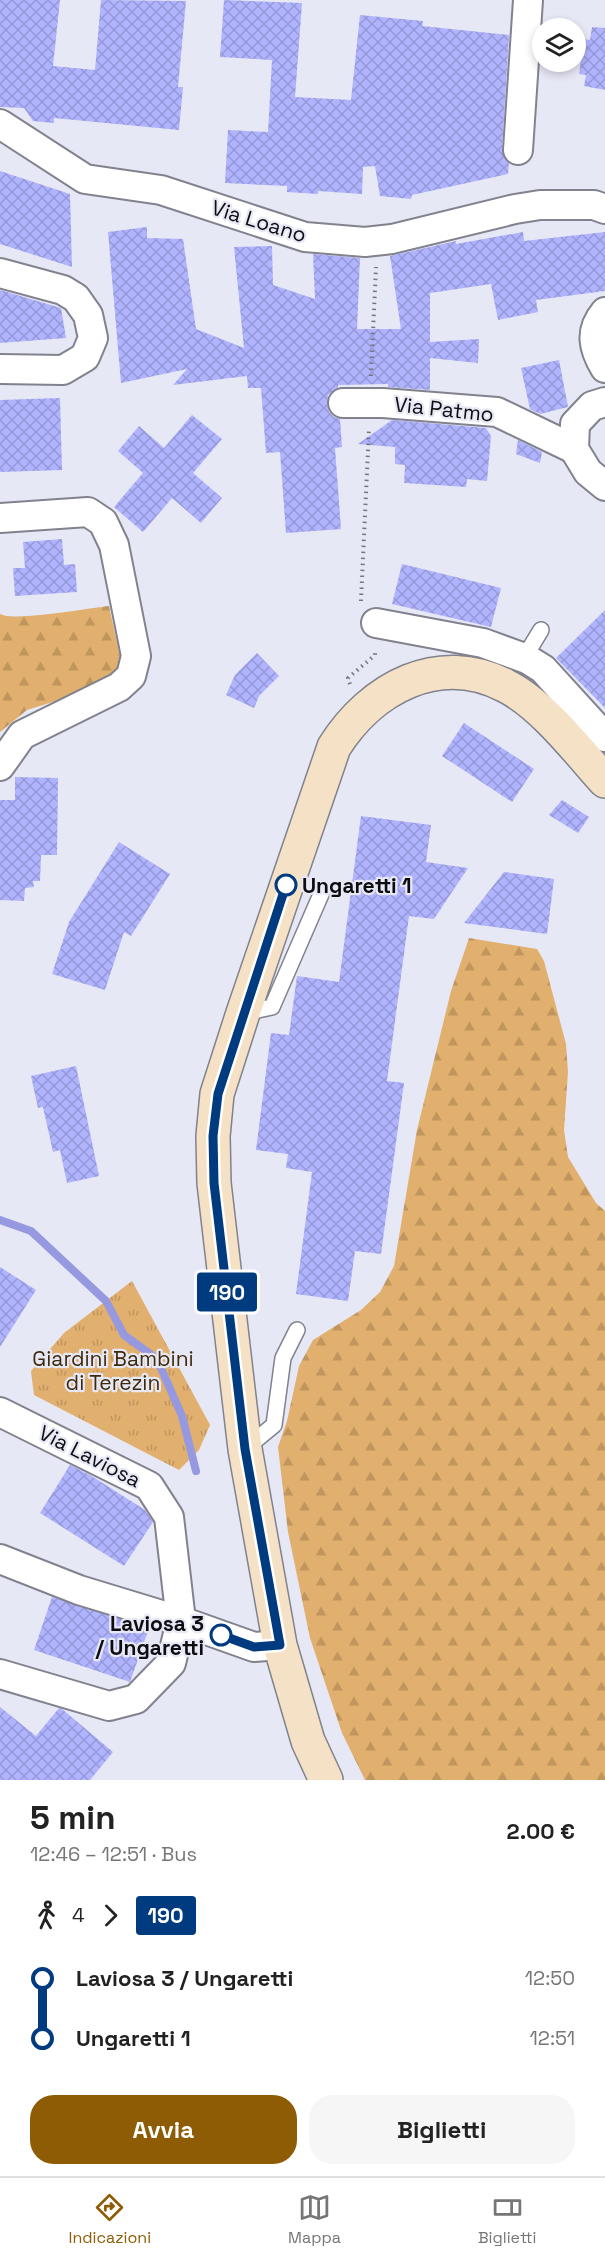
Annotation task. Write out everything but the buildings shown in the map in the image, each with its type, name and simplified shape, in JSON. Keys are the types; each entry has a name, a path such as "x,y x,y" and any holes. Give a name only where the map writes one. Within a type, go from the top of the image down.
{"street":[{"path":"518,150 528,0"},
{"name":"Via Loano","path":"0,124 86,179 160,190 305,237 377,241 455,225 515,208 594,205 605,209"},
{"path":"0,273 63,290 76,297 88,315 93,338 85,357 63,370 0,369"},
{"path":"605,312 596,323 594,348 605,368"},
{"path":"605,402 592,406 575,424 574,448 588,472 605,486"},
{"name":"Via Patmo","path":"357,403 497,412 574,448"},
{"path":"0,518 88,512 103,522 114,546 136,656 131,676 119,687 22,735 0,766"},
{"path":"368,615 483,643 524,658 543,669 605,737"},
{"path":"326,1780 308,1741 280,1645 245,1449 214,1183 213,1136 218,1094 243,1013 334,747 345,730 378,697 419,676 440,674 483,677 507,686 547,716 605,782"},
{"name":"Via Laviosa","path":"0,1412 149,1486 169,1517 181,1621 171,1663 136,1699 109,1706 0,1674"},
{"path":"0,1559 79,1590 181,1621 254,1647 280,1645"}],"lane":[{"path":"524,658 541,630"},
{"path":"243,1013 272,1007 322,892"},
{"path":"245,1449 274,1425 283,1358 297,1330"}],"path":[{"path":"368,615 357,403 377,241"}],"green space":[{"path":"109,606 120,656 117,674 94,689 27,710 0,732 0,614 35,616"},
{"path":"469,938 537,949 544,961 566,1044 568,1072 564,1130 568,1157 596,1203 605,1211 605,1780 365,1780 342,1733 310,1638 288,1532 278,1447 287,1421 299,1366 313,1340 361,1310 380,1292 394,1266 417,1130 451,991"},
{"name":"Giardini Bambini di Terezin","path":"132,1281 210,1425 199,1450 179,1470 34,1395 31,1371 64,1333"}],"waterway":[{"path":"0,1220 31,1231 106,1301 124,1335 157,1359 182,1416 196,1471"}],"bus line":[{"name":"190","path":"221,1635 254,1647 280,1645 245,1449 214,1183 213,1136 218,1094 286,885"}],"place":[{"name":"Ungaretti 1","path":"286,885"},
{"name":"Laviosa 3 / Ungaretti","path":"221,1635"}]}
